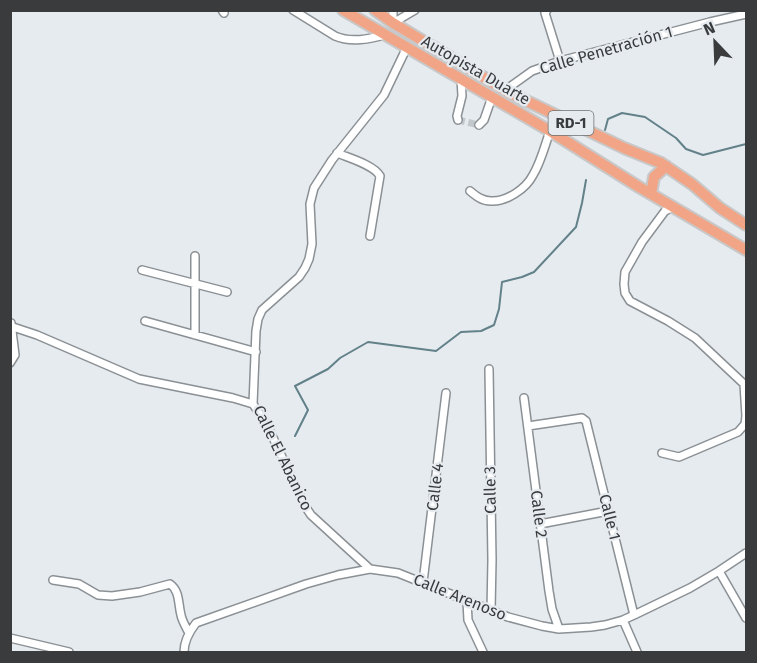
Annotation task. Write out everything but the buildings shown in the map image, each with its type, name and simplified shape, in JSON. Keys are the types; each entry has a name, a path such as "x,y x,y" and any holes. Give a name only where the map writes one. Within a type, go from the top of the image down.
{"highway":[{"name":"Autopista Duarte","path":"343,10 747,250"},
{"name":"Autopista Duarte","path":"375,10 508,92 661,164 747,225"},
{"path":"639,187 661,164"},
{"path":"651,194 654,177 661,164"}],"street":[{"path":"293,10 342,39 369,39 386,35"},
{"path":"393,10 393,23"},
{"path":"393,23 415,10"},
{"path":"547,10 560,61"},
{"name":"Calle Penetración 1","path":"508,92 511,86 532,71 560,61 747,14"},
{"name":"Calle El Abanico","path":"370,568 311,515 267,425 253,404 256,331 262,310 299,277 309,259 312,244 310,204 314,188 337,153 384,95 407,47"},
{"path":"458,120 462,96 461,79"},
{"path":"479,124 484,120 492,97"},
{"path":"470,191 480,199 492,201 516,193 533,176 550,131"},
{"path":"337,153 373,168 380,176 370,236"},
{"path":"662,453 679,457 738,432 745,424 746,416 744,384 695,338 630,301 625,292 625,272 642,242 665,211 673,207"},
{"path":"195,256 195,335"},
{"path":"142,270 227,292"},
{"path":"145,321 256,352"},
{"path":"10,363 15,355 11,325 139,379 253,404"},
{"name":"Calle 3","path":"489,369 491,610"},
{"name":"Calle 4","path":"423,582 446,393"},
{"name":"Calle 2","path":"524,398 550,600 560,629"},
{"name":"Calle 1","path":"528,426 584,419 634,615"},
{"path":"540,524 608,511"},
{"name":"Calle Arenoso","path":"189,633 196,623 306,584 370,568 398,573 508,617 542,626 560,629 606,625 623,620 690,588 747,553"},
{"path":"719,571 747,618"},
{"path":"53,580 79,584 98,595 112,596 173,585 181,615 189,633 184,652"},
{"path":"467,601 468,620 483,652"},
{"path":"623,620 637,652"},
{"path":"10,638 69,652"}],"waterway":[{"path":"605,130 608,119 622,113 645,117 676,138 686,149 703,155 746,144"},
{"path":"295,436 308,410 295,386 328,369 340,358 368,342 436,351 461,332 481,331 494,325 499,309 502,282 534,272 576,227 586,180"}],"tunnel":[{"path":"458,120 479,125"}]}
